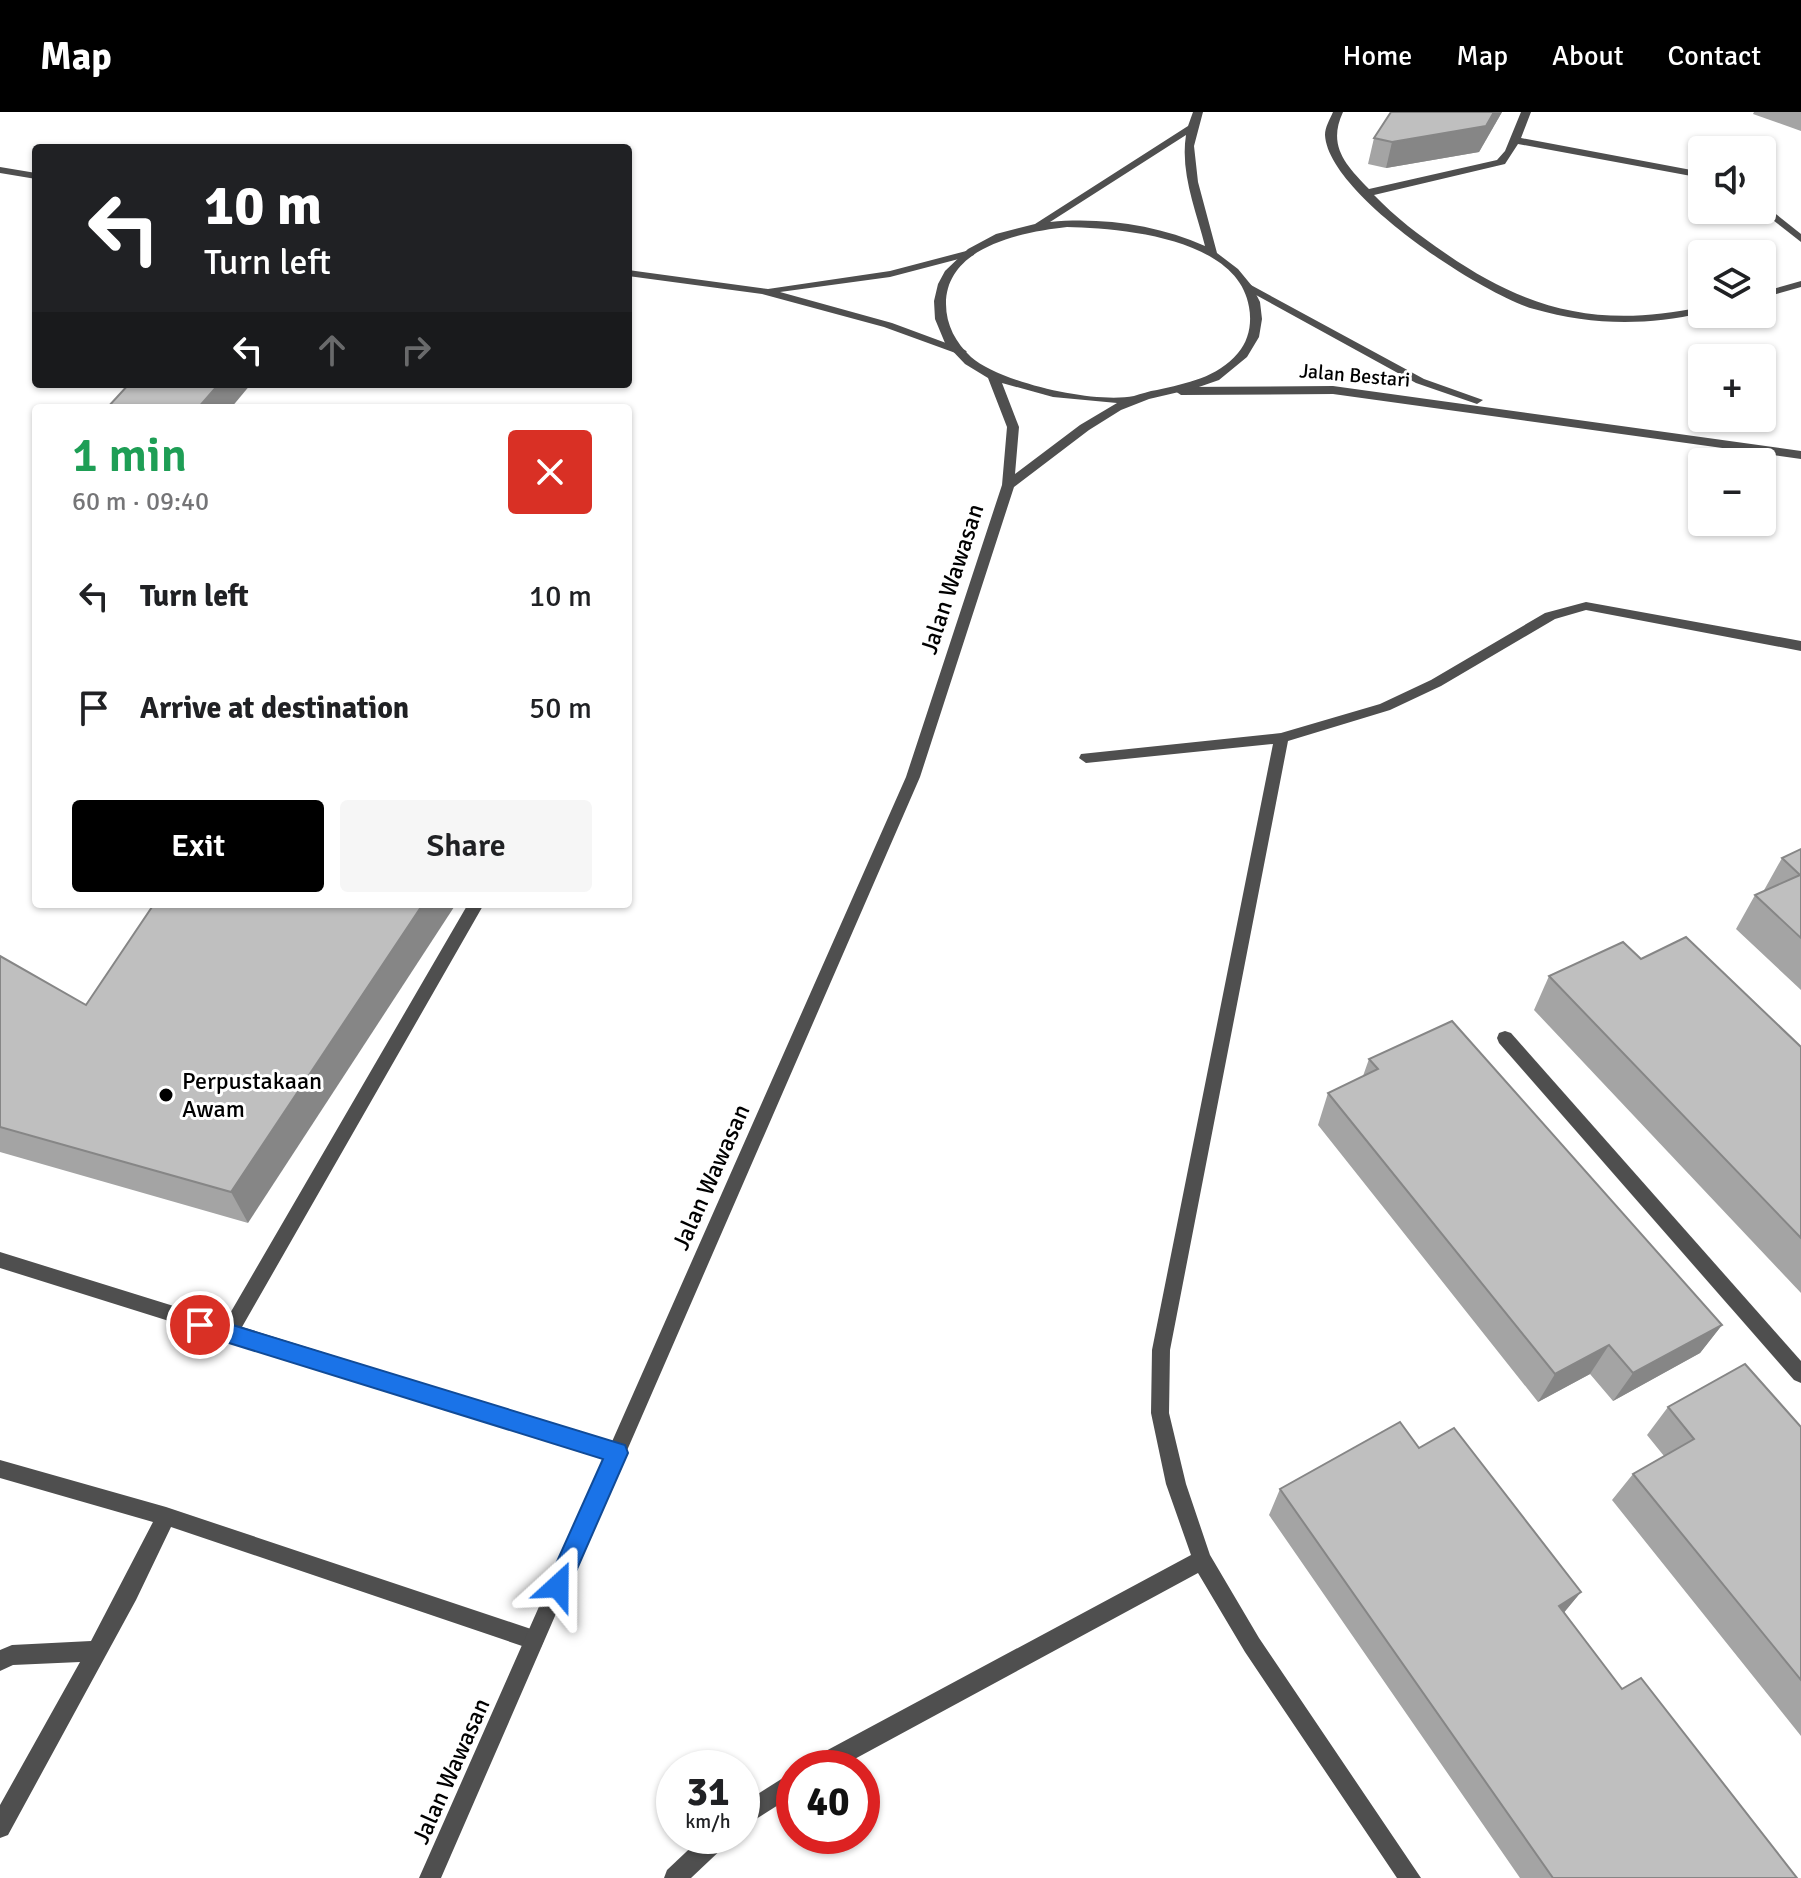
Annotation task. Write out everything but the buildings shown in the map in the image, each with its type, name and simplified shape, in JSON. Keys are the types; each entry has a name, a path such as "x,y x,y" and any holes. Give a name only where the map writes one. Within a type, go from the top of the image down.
{"street":[{"path":"1198,112 1190,128 1189,172 1212,253"},
{"path":"1338,112 1330,135 1334,153 1367,193 1450,264 1506,296 1571,315 1647,319 1688,312"},
{"path":"1367,193 1501,162 1515,140 1526,112"},
{"path":"1035,227 1190,128"},
{"path":"1515,140 1688,172"},
{"path":"0,170 32,175"},
{"path":"1776,218 1801,239"},
{"path":"632,274 763,291 888,325 961,352 993,374 1059,396 1135,400 1181,391 1224,372 1250,346 1259,316 1249,287 1212,253 1175,237 1132,226 1087,223 1035,227 1003,236 970,253 890,274 763,291"},
{"path":"961,352 943,326 938,300 948,274 970,253"},
{"path":"1776,291 1801,284"},
{"name":"Jalan Bestari","path":"1249,287 1420,381 1524,414"},
{"name":"Jalan Wawasan","path":"430,1878 913,777 1008,485 1013,427 993,374"},
{"name":"Jalan Bestari","path":"1181,391 1333,390 1524,414 1801,455"},
{"name":"Jalan Wawasan","path":"1008,485 1135,400"},
{"path":"1086,758 1281,738 1385,707 1436,683 1550,616 1586,606 1801,646"},
{"path":"1281,738 1161,1350 1160,1413 1176,1484 1202,1560 1252,1645 1410,1878"},
{"path":"228,1334 474,908"},
{"path":"1505,1038 1801,1374"},
{"path":"0,1260 228,1334 617,1453"},
{"path":"0,1469 166,1516 534,1640"},
{"path":"0,1827 166,1516"},
{"path":"850,1750 1202,1560"},
{"path":"0,1661 12,1655 96,1651"},
{"path":"675,1878 700,1854"}],"place":[{"name":"Perpustakaan Awam","path":"166,1095"}],"route":[{"path":"200,1325 617,1453 558,1586"}]}
